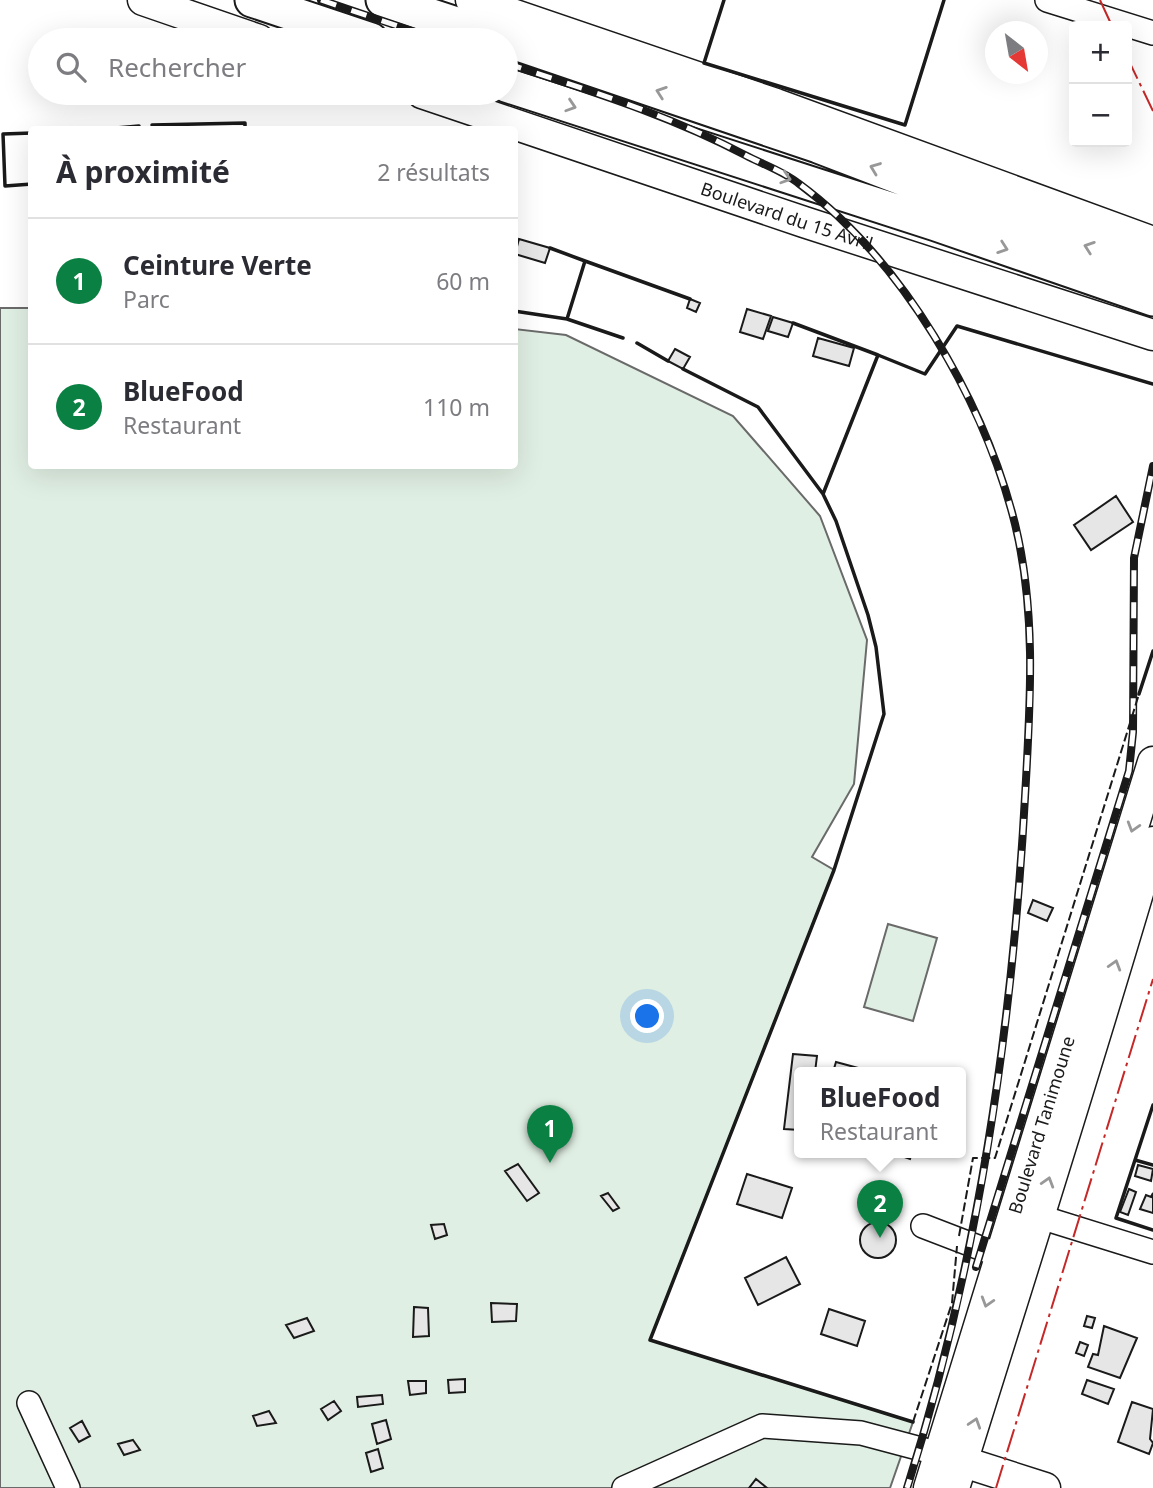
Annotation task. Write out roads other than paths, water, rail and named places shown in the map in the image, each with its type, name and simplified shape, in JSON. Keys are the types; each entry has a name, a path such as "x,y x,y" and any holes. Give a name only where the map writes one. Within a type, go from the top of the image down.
{"highway":[{"path":"252,0 335,28"},
{"path":"383,0 468,28"},
{"path":"518,44 818,146 1001,216 1153,270"},
{"name":"Boulevard du 15 Avril","path":"518,89 936,224 1153,299"}],"main road":[{"path":"143,0 224,28"},
{"path":"471,0 776,104 1153,242"},
{"name":"Boulevard du 15 Avril","path":"458,105 804,222 1153,335"},
{"name":"Boulevard Tanimoune","path":"929,1488 952,1468 1153,762"},
{"name":"Boulevard Tanimoune","path":"1012,1261 1037,1216 1151,855"},
{"path":"952,1468 1045,1488"}],"street":[{"path":"1046,0 1087,6 1153,33"},
{"path":"1037,1216 1153,1252"},
{"path":"923,1226 1012,1261"},
{"path":"29,1403 68,1488"},
{"path":"624,1488 762,1426 861,1433 952,1468"}],"railway":[{"path":"321,0 404,28"},
{"path":"518,67 627,104 716,141 779,171 836,214 904,292 934,336 983,429 1015,524 1027,592 1030,695 1011,973 988,1147 972,1233 954,1319 907,1488"},
{"path":"976,1267 1129,771 1133,732 1134,558 1153,466"}],"place":[{"name":"Ceinture Verte","path":"550,1163"},
{"name":"BlueFood","path":"880,1238"}]}
